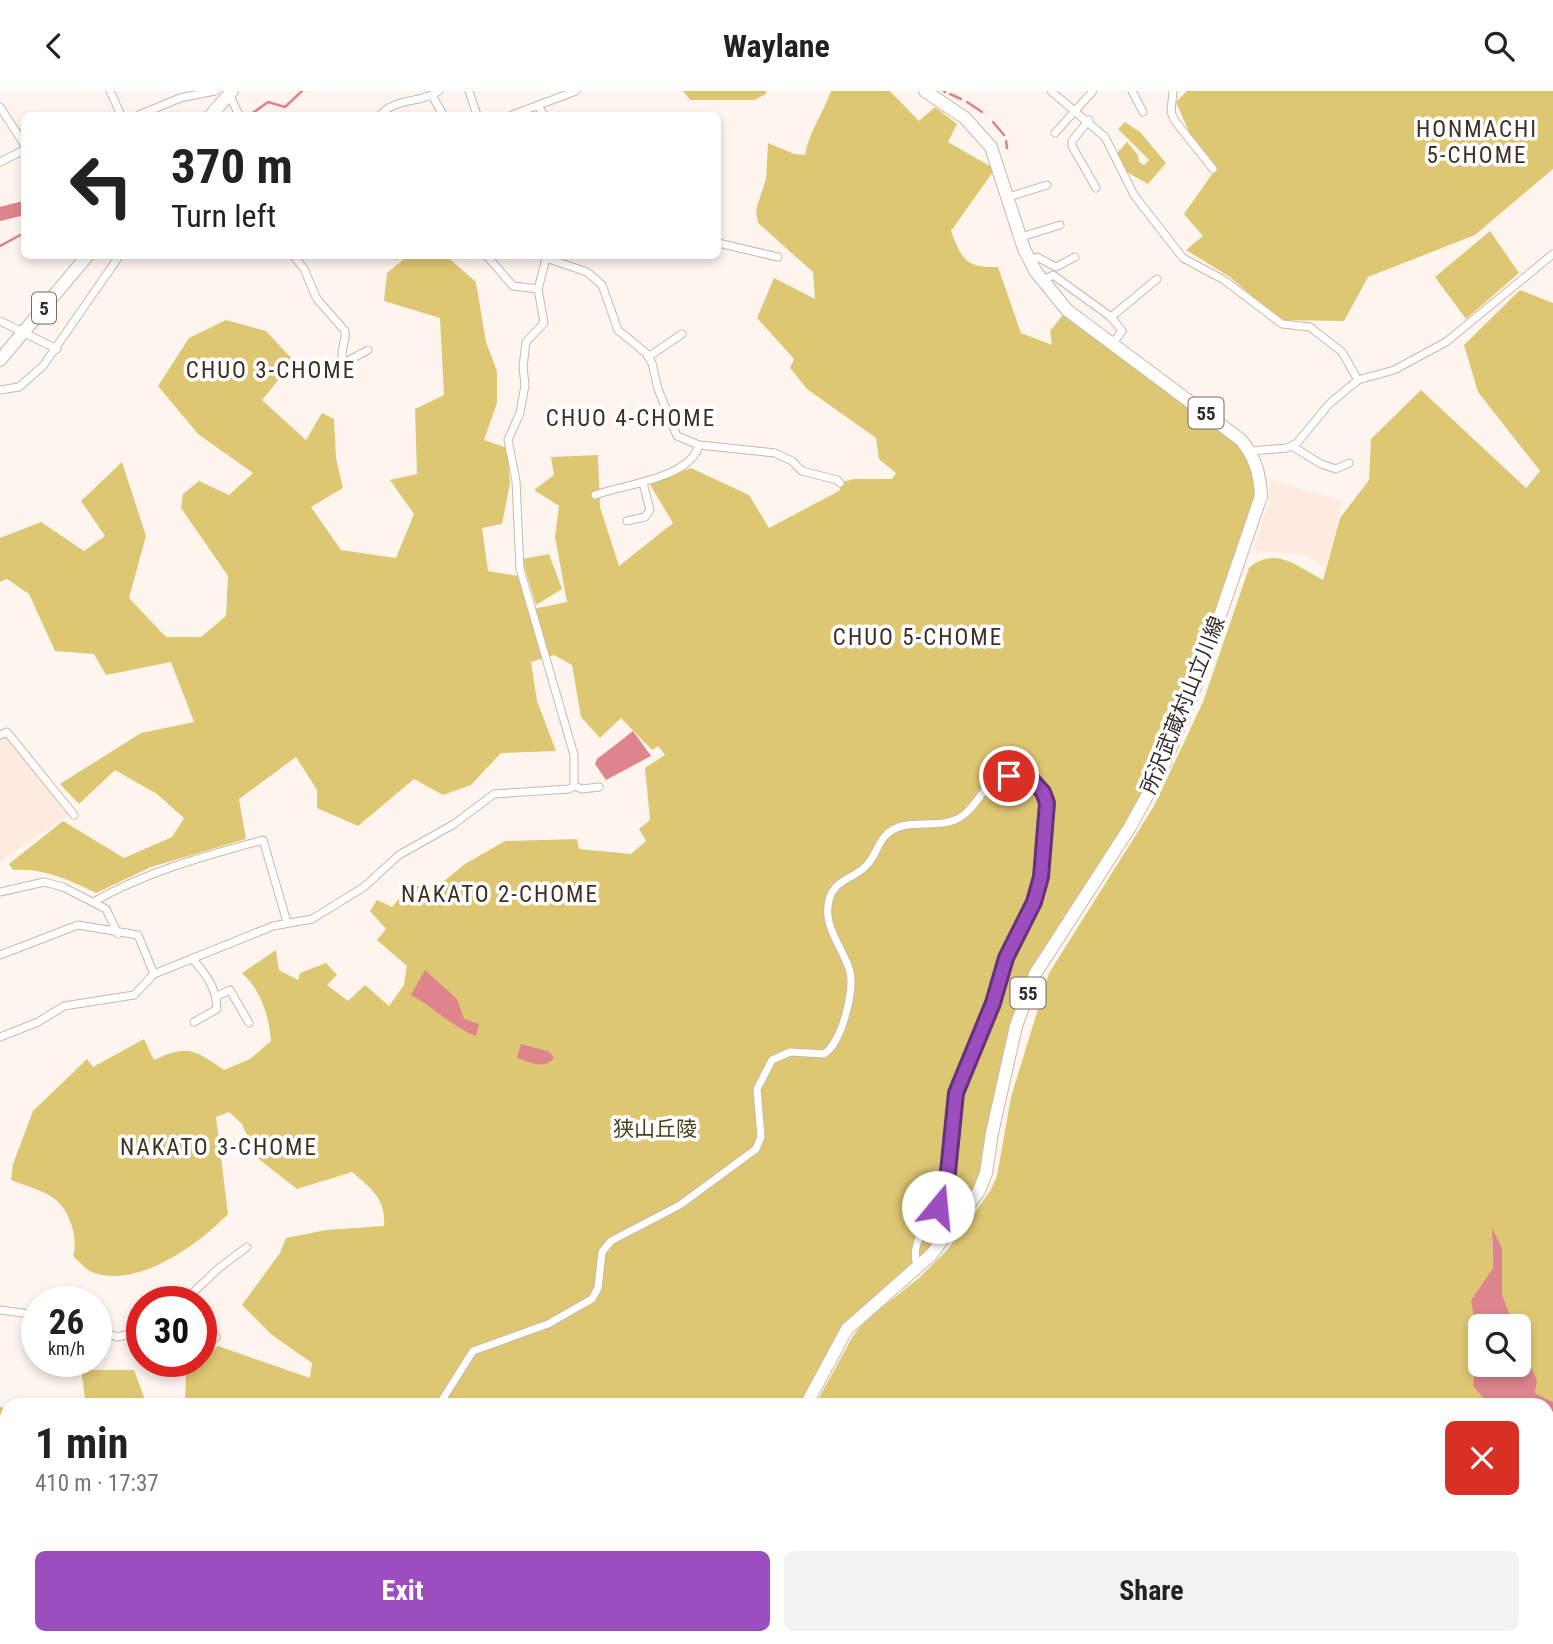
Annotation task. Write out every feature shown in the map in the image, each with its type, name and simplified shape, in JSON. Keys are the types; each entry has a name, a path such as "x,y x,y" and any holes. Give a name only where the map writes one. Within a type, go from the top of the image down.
{"main road":[{"name":"所沢武蔵村山立川線","path":"810,1398 846,1329 944,1241 979,1191 986,1173 992,1133 1016,1026 1035,974 1130,827 1164,765 1199,677 1261,496 1258,470 1250,451 1222,424 1067,310 1042,281 1030,261 1021,237 999,166 980,131 958,112 925,91"},
{"path":"213,112 230,92"},
{"name":"5","path":"0,361 85,259"}],"street":[{"path":"110,91 120,112"},
{"path":"146,112 180,98 215,91"},
{"path":"469,91 476,112"},
{"path":"521,112 576,91"},
{"path":"1051,91 1089,120 1105,137 1134,195 1150,219 1183,258 1224,280 1282,324 1310,327 1342,352 1358,380"},
{"path":"1055,133 1093,91"},
{"path":"1132,91 1143,112"},
{"path":"1173,91 1171,112 1175,121 1213,169"},
{"path":"230,92 238,112"},
{"path":"384,112 397,102 424,100 436,93 442,112"},
{"path":"538,106 542,112"},
{"path":"0,107 21,139"},
{"path":"1089,120 1072,141 1072,146 1096,188"},
{"path":"0,162 21,152"},
{"path":"1009,197 1047,185"},
{"path":"1021,237 1060,225"},
{"path":"721,244 778,257"},
{"path":"1292,446 1329,404 1358,380 1394,370 1446,342 1553,254"},
{"path":"1030,261 1037,257 1056,267 1075,257"},
{"path":"0,390 19,387 30,380 57,349 117,259"},
{"path":"296,259 304,269 317,299 345,331 346,337 341,348 344,363 368,350"},
{"path":"489,259 513,286 538,289"},
{"path":"546,259 538,289 544,323 526,342 523,367 525,385 520,413 508,440 516,481 520,569 573,755 574,786"},
{"path":"552,259 597,279 606,293 618,330 648,357 674,433 699,445 775,453 792,461 802,471 840,483"},
{"path":"1042,281 1053,275 1111,317 1122,331 1111,344"},
{"path":"1111,317 1157,279"},
{"path":"0,321 57,349"},
{"path":"648,357 682,334"},
{"path":"596,495 643,482 686,465 696,456 699,445"},
{"path":"1250,451 1292,446 1321,464 1336,469 1349,463"},
{"path":"627,521 645,517 650,510 643,482"},
{"path":"0,735 7,731 74,815"},
{"path":"443,1398 473,1351 548,1324 592,1300 598,1288 602,1252 608,1244 675,1207 756,1149 761,1137 757,1089 772,1060 790,1052 824,1054 838,1039 851,984 850,972 838,947 829,915 829,899 835,887 864,868 891,830 908,825 954,822 969,811 996,780 1020,775 1036,783 1047,803 1041,877 1034,902 1006,958 993,1003 956,1093 947,1182 938,1207 915,1245 918,1267"},
{"path":"574,786 582,789 599,787"},
{"path":"0,1037 38,1022 64,1006 134,996 154,974 287,922 312,919 364,887 399,855 454,824 495,794 569,789 574,786"},
{"path":"96,901 125,884 179,864 263,840 287,922"},
{"path":"0,892 44,882 96,901 110,912 118,934"},
{"path":"0,955 78,925 118,934 138,935 154,974"},
{"path":"192,958 212,982 217,996 217,1009 194,1022"},
{"path":"217,996 230,990 249,1023"},
{"path":"200,1286 247,1247"},
{"path":"0,1310 21,1313"}],"shaded area":[{"path":"1271,480 1343,501 1325,568 1305,555 1257,551 1254,546 1267,508"},
{"path":"633,731 651,756 606,780 595,764 597,759"},
{"path":"7,733 68,815 0,862 0,737"},
{"path":"425,970 457,999 464,1019 479,1024 476,1036 411,995"},
{"path":"521,1044 550,1052 554,1058 541,1064 517,1058"},
{"path":"1492,1228 1502,1248 1502,1294 1510,1314 1473,1314 1471,1300 1493,1268"},
{"path":"1531,1367 1537,1380 1535,1393 1545,1398 1483,1398 1473,1386 1474,1377 1531,1377"}],"green space":[{"path":"683,91 766,91 766,94 755,100 690,100"},
{"name":"狭山丘陵","path":"831,91 890,91 919,121 935,107 957,124 948,142 995,169 951,231 966,260 978,266 998,267 1021,333 1052,345 1050,331 1067,310 1241,440 1260,482 1164,765 1035,974 986,1173 944,1241 860,1314 810,1398 185,1398 186,1377 217,1377 218,1346 310,1378 312,1363 272,1335 242,1305 280,1253 286,1238 326,1230 384,1226 380,1201 352,1172 297,1189 256,1157 242,1124 229,1112 216,1117 228,1214 185,1250 149,1269 111,1276 94,1273 73,1256 75,1242 72,1226 61,1205 46,1194 11,1180 13,1164 33,1111 87,1059 93,1067 144,1039 154,1060 175,1052 191,1051 224,1070 250,1059 271,1041 263,1004 242,973 276,950 279,970 298,980 300,973 326,963 337,975 327,985 348,1001 365,985 389,1006 404,985 407,966 377,940 386,929 370,911 377,900 392,907 411,884 433,890 465,864 505,841 577,839 579,849 631,854 646,841 639,829 650,820 645,768 665,755 658,746 652,750 621,718 600,738 581,717 572,665 554,655 531,662 537,701 556,751 501,753 471,785 443,795 414,779 358,826 317,808 317,790 296,757 239,799 246,839 151,867 96,893 46,873 13,870 9,864 63,821 124,858 172,837 184,818 157,794 115,770 79,804 60,784 141,733 194,722 171,662 106,675 94,654 55,651 29,594 7,579 0,582 0,538 41,522 84,551 105,536 81,501 122,462 146,536 129,598 166,637 201,637 226,616 228,576 181,508 183,494 199,481 229,495 253,473 198,434 158,386 189,338 226,320 266,331 294,361 262,400 306,440 322,413 334,419 336,458 343,488 311,507 341,550 396,558 414,514 390,480 417,474 415,409 444,395 440,318 384,301 387,273 404,259 449,259 476,282 486,342 497,371 497,403 484,440 507,448 510,483 502,524 482,528 488,571 518,576 533,609 567,602 555,537 559,506 534,490 554,475 551,457 598,455 600,507 619,566 673,523 649,483 691,468 749,495 769,528 839,491 842,482 854,479 892,479 896,473 879,459 876,438 807,389 790,368 794,359 757,318 774,278 815,299 813,272 758,223 756,210 766,179 768,143 794,154 805,155"},
{"path":"1187,91 1553,91 1553,169 1475,235 1368,277 1344,321 1280,320 1230,277 1186,250 1203,236 1184,214 1217,167 1189,132 1176,102"},
{"path":"1125,122 1140,132 1166,163 1148,184 1125,171 1117,153 1127,142 1138,155 1139,162 1144,165 1149,160 1118,129"},
{"path":"1490,231 1519,273 1466,319 1435,277"},
{"path":"1520,290 1553,303 1553,1398 1545,1398 1535,1393 1531,1368 1531,1314 1510,1314 1502,1294 1502,1248 1492,1237 1493,1268 1471,1300 1473,1314 1468,1314 1468,1377 1474,1377 1473,1386 1483,1398 819,1398 853,1336 866,1320 919,1278 948,1249 990,1191 997,1176 1011,1097 1049,973 1154,806 1203,702 1249,568 1259,561 1277,558 1295,564 1323,580 1340,518 1369,480 1371,439 1421,390 1526,488 1540,471 1478,392 1464,345"},
{"path":"549,554 562,589 536,605 522,559"},
{"path":"112,1370 126,1370 126,1377 137,1377 144,1398 85,1398 82,1377 112,1377"}],"waterway":[{"path":"254,112 268,102 285,107 302,91"},
{"path":"950,94 961,99"},
{"path":"967,102 982,112"},
{"path":"993,122 1004,135"},
{"path":"1006,141 1007,148"},
{"path":"0,214 21,209"},
{"path":"0,246 21,235"}],"district":[{"name":"HONMACHI 5-CHOME","path":"1477,142"},
{"name":"CHUO 3-CHOME","path":"271,370"},
{"name":"CHUO 4-CHOME","path":"631,418"},
{"name":"CHUO 5-CHOME","path":"918,637"},
{"name":"NAKATO 2-CHOME","path":"500,894"},
{"name":"NAKATO 3-CHOME","path":"219,1147"}],"route":[{"path":"938,1207 947,1182 956,1093 993,1003 1013,940 1034,902 1041,877 1048,809 1046,797 1032,780 1020,775 1009,776"}]}
